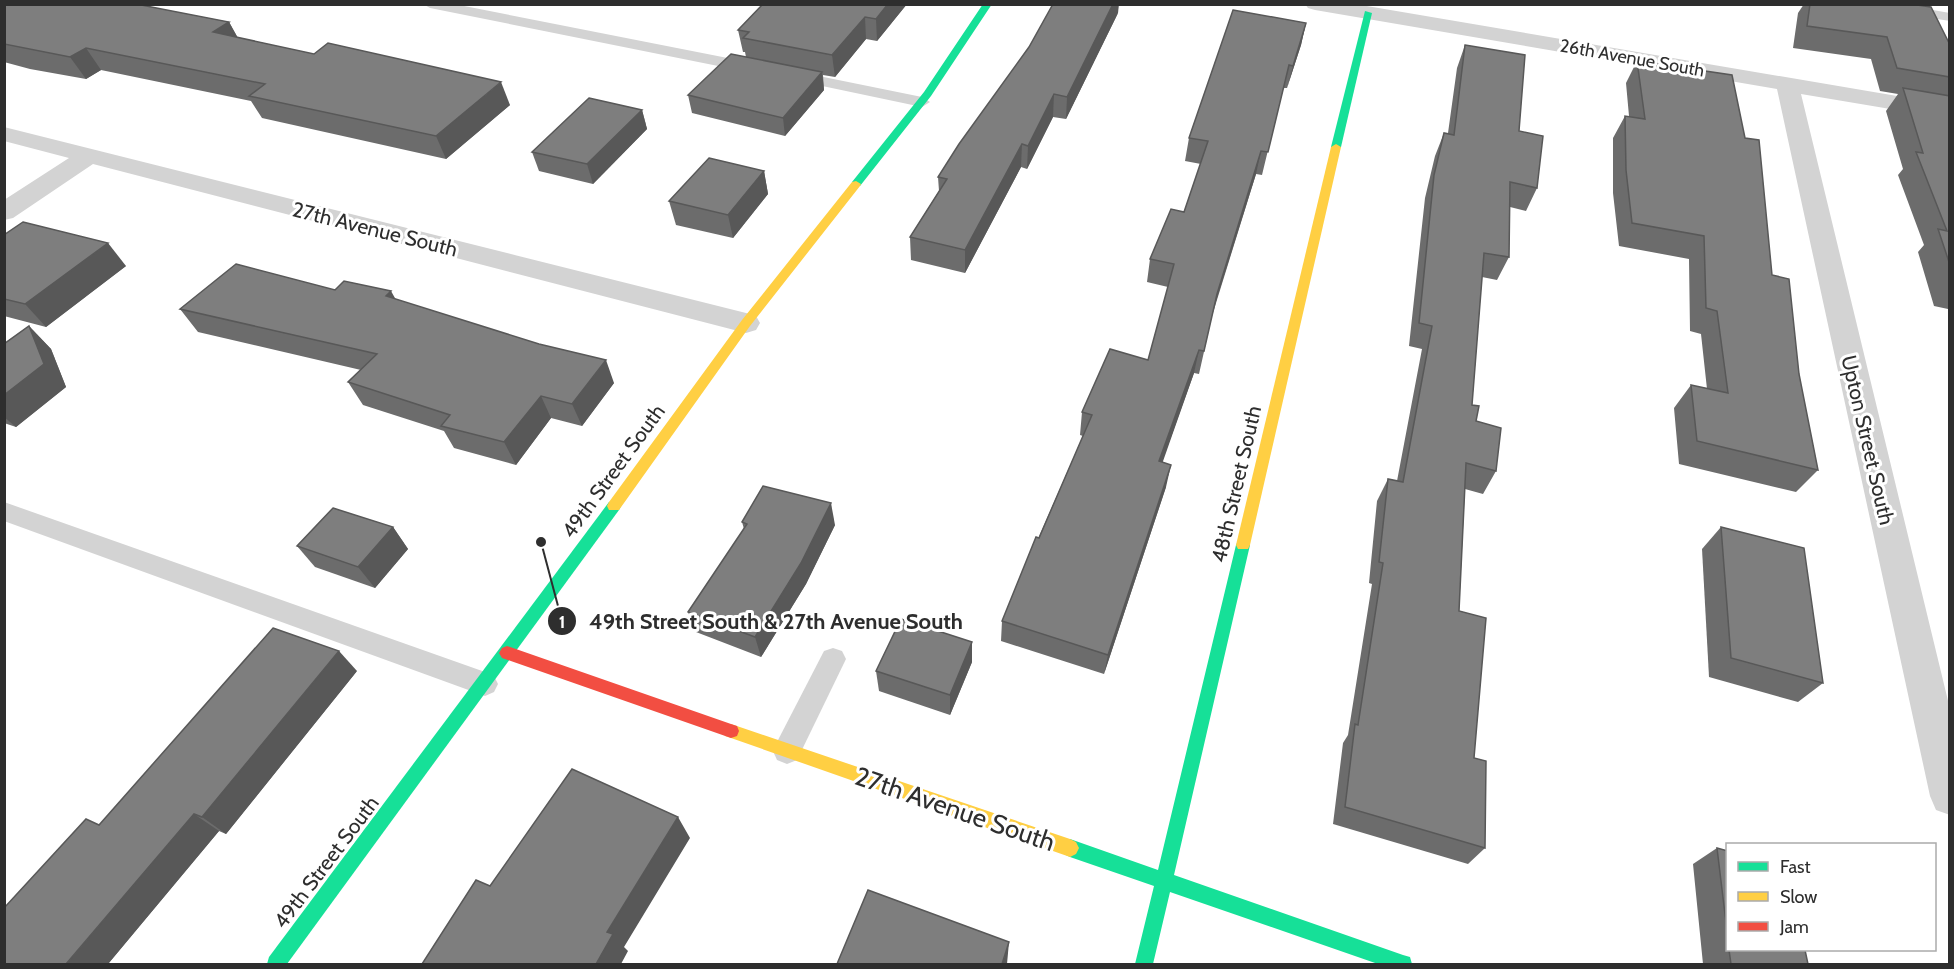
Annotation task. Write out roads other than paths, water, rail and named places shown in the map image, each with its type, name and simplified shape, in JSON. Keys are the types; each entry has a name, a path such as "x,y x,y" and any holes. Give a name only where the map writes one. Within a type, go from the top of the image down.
{"street":[{"name":"49th Street South","path":"276,964 485,684 746,322 922,102 988,4"},
{"name":"26th Avenue South","path":"1315,4 1950,112"},
{"name":"48th Street South","path":"1144,964 1368,13"},
{"name":"Upton Street South","path":"1787,84 1950,796"},
{"name":"27th Avenue South","path":"4,134 746,322"},
{"path":"4,212 89,156"},
{"name":"27th Avenue South","path":"507,653 1404,964"}],"lane":[{"path":"430,4 922,102"},
{"path":"1867,4 1950,17"},
{"path":"4,512 485,684"},
{"path":"788,750 833,658"}],"place":[{"name":"49th Street South & 27th Avenue South","path":"541,542"}]}
